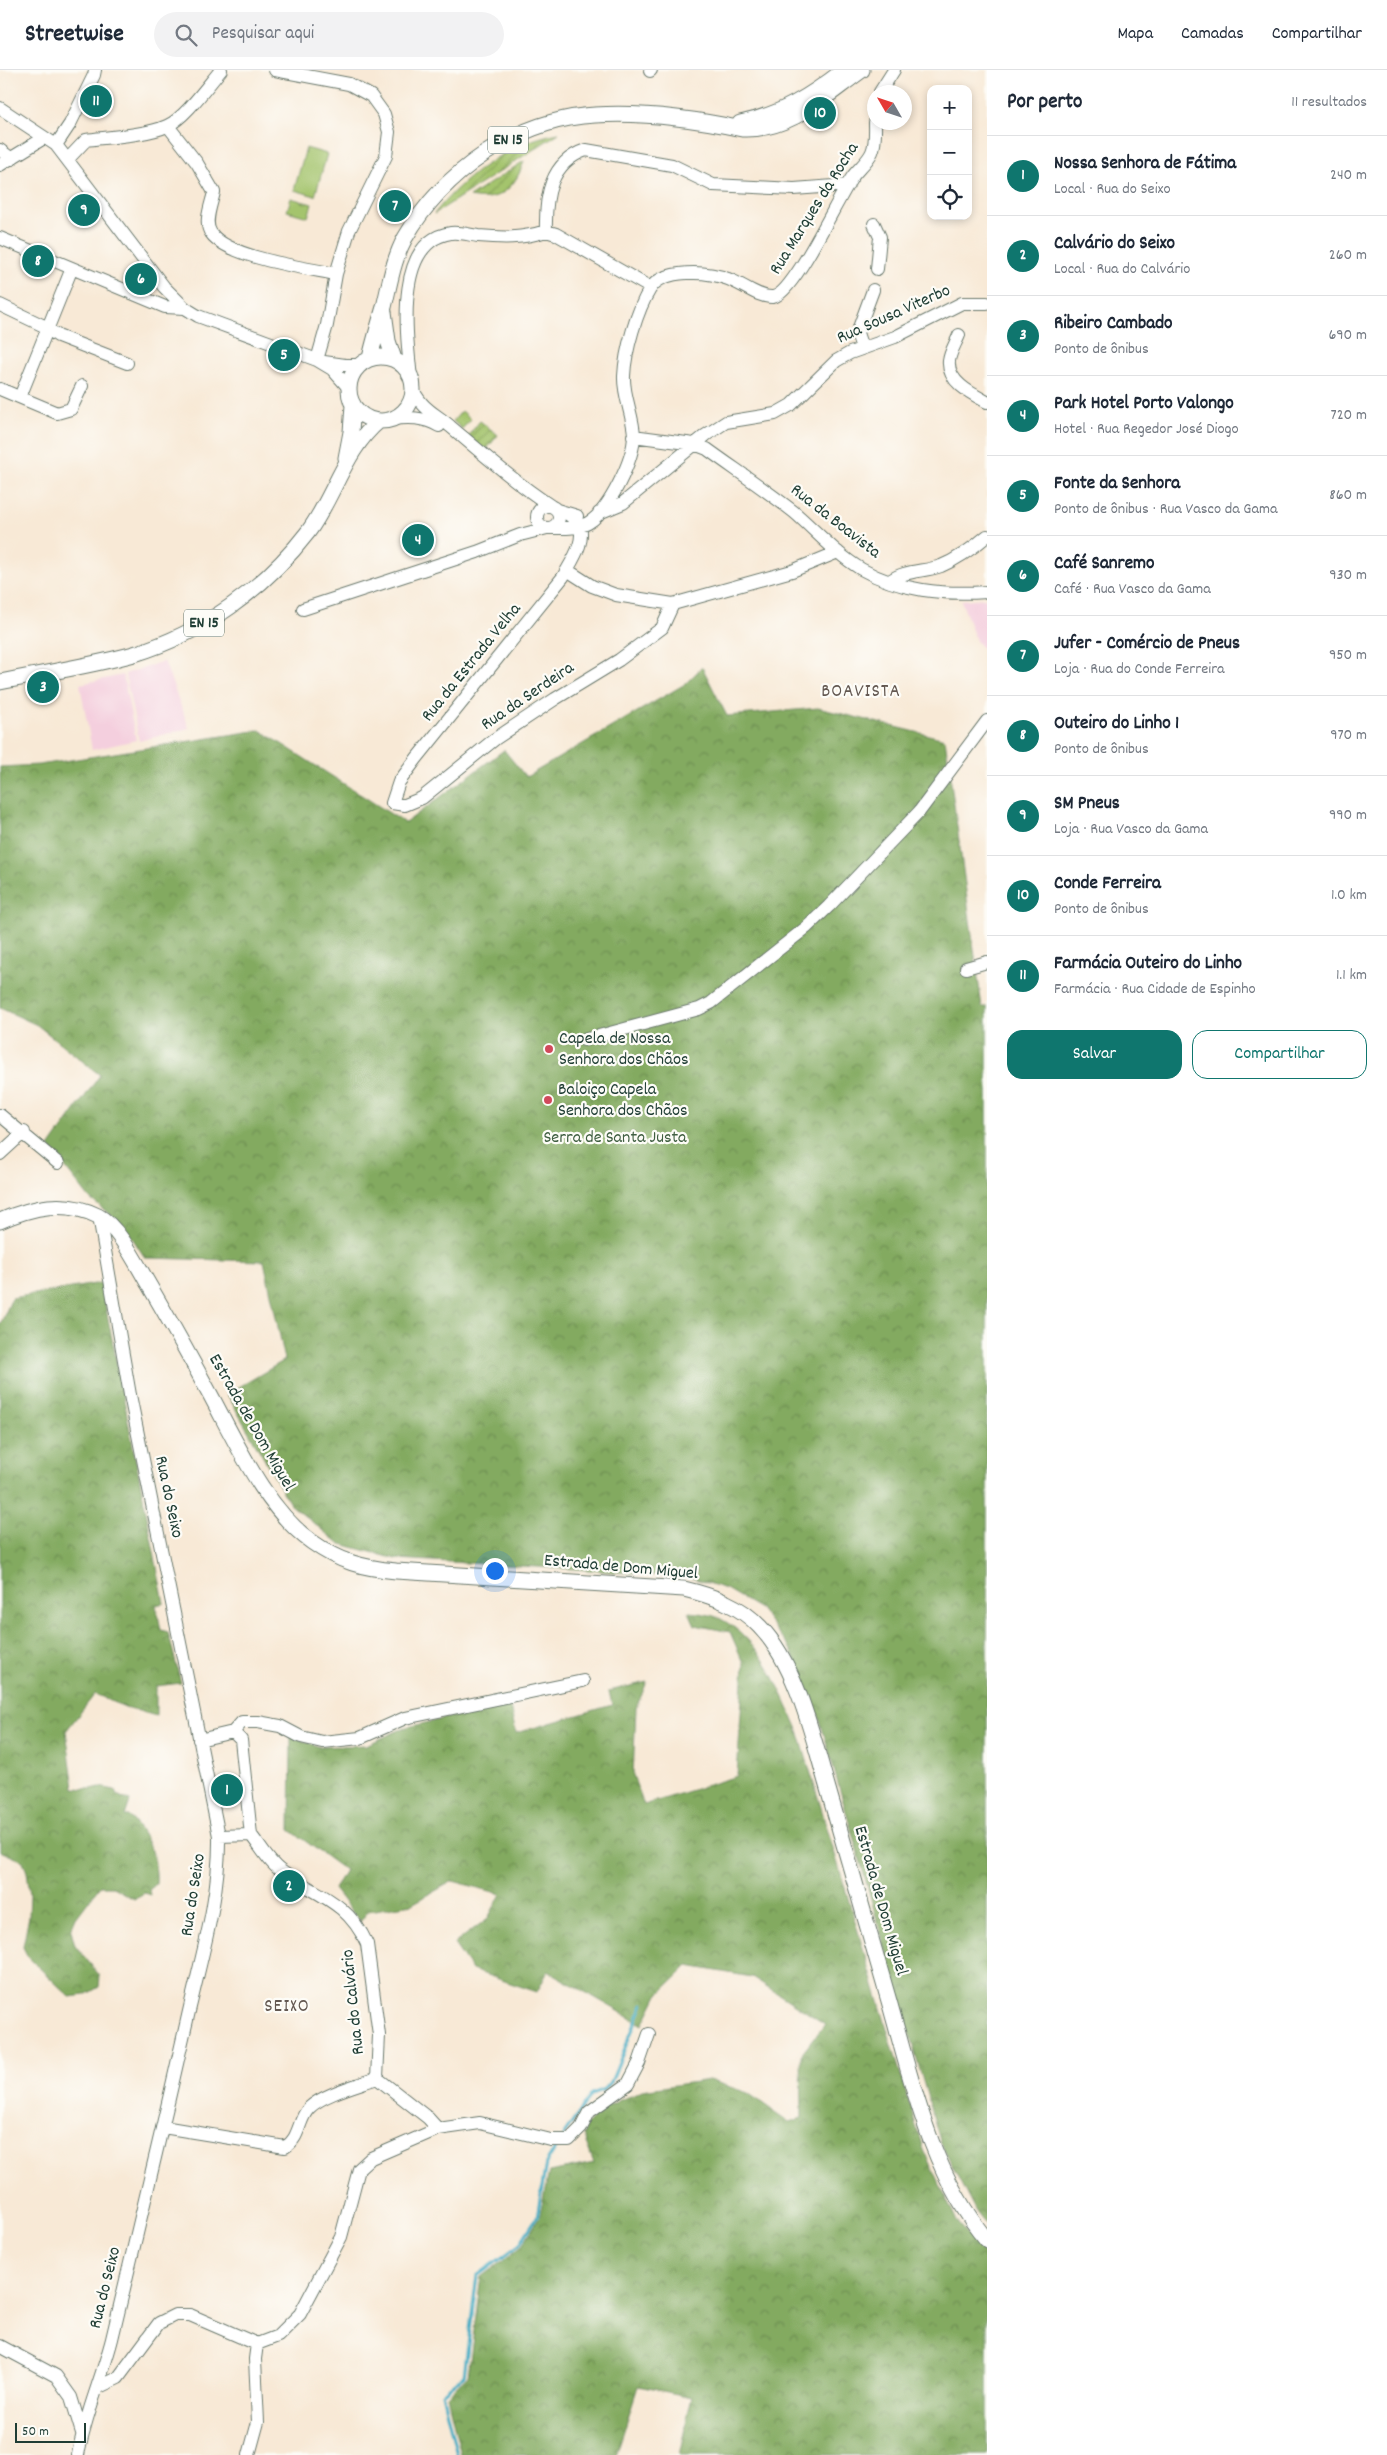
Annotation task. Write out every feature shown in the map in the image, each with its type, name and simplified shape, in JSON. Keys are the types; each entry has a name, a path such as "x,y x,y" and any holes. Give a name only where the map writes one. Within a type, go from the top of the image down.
{"main road":[{"path":"722,124 742,123 782,111 809,96 844,70"},
{"path":"722,124 757,129 789,120 820,102 862,70"},
{"name":"EN 15","path":"364,361 384,308 389,276 405,239 426,208 450,182 475,160 505,141 544,125 594,115 637,115 722,124"},
{"name":"EN 15","path":"384,308 388,341 394,359"},
{"path":"382,356 394,359 404,367 412,384 406,408 385,420 366,418 353,405 348,387 351,375 364,361 382,356"},
{"name":"EN 15","path":"345,466 351,432 353,405"},
{"name":"EN 15","path":"0,682 134,653 186,633 223,612 264,580 307,532 321,512 345,466 363,437 385,420"},
{"name":"Estrada de Dom Miguel","path":"0,1221 27,1209 55,1206 70,1207 99,1216 116,1233 136,1263 238,1446 270,1498 292,1524 311,1542 334,1556 366,1568 684,1589 712,1596 746,1612 762,1628 782,1656 808,1720 908,2070 933,2145 968,2217 987,2240"}],"street":[{"path":"56,145 70,124 95,70"},
{"path":"68,159 86,140 168,126 183,113 221,70"},
{"path":"275,70 349,84 371,96 384,114 389,132 386,156 348,231 336,274 327,325 317,360"},
{"path":"789,120 800,108 855,70"},
{"path":"884,85 894,70"},
{"path":"0,108 56,145 155,276 184,308 219,326 317,360 332,368 348,387"},
{"path":"70,124 86,140"},
{"path":"168,126 197,163 214,192 208,221 210,233 225,245 265,260 336,274"},
{"name":"Rua Marques da Rocha","path":"651,288 670,276 697,273 727,278 759,294 773,296 784,291 796,275 848,185 871,154 874,145 875,130"},
{"path":"0,165 44,138"},
{"path":"0,150 12,159"},
{"path":"546,230 548,189 553,178 574,154 586,150 672,164 713,185 794,189 848,185"},
{"path":"874,224 880,237 877,269"},
{"path":"564,528 573,533 582,532 600,512 623,476 633,451 634,436 624,378 631,340 651,288 546,230 508,239 452,233 435,240 425,248 415,263 406,303 412,384 429,412 450,426 521,483 575,519 582,532"},
{"path":"0,238 165,307 184,308"},
{"path":"20,397 72,268"},
{"path":"862,348 857,333 873,290"},
{"name":"Rua Sousa Viterbo","path":"694,444 726,422 775,414 791,404 836,361 862,348 895,337 962,303 987,303"},
{"path":"0,304 44,326 58,336 127,363"},
{"path":"959,335 949,359 949,366 961,387 987,402"},
{"path":"317,360 345,365 364,361"},
{"path":"0,389 57,413 70,409 82,386"},
{"path":"385,420 408,417 428,420 464,439"},
{"name":"Rua da Boavista","path":"634,436 694,444 707,449 762,488 861,569 890,581 898,575 941,566 965,554 987,536"},
{"path":"520,535 544,507 588,516 627,500 694,444"},
{"path":"521,483 532,496 541,525 549,528"},
{"path":"549,528 559,521 559,510"},
{"path":"303,609 468,555 520,535 549,528 564,528 582,532"},
{"name":"Rua da Estrada Velha","path":"392,802 399,782 417,758 550,596 567,570 582,532"},
{"path":"567,570 592,586 616,595 673,604 783,573 838,552"},
{"path":"890,581 916,590 987,592"},
{"name":"Rua da Serdeira","path":"392,802 406,805 422,798 495,739 619,660 662,628 673,604"},
{"path":"584,1040 700,1009 711,1003 807,927 919,812 987,721"},
{"path":"966,968 987,962"},
{"path":"0,1114 24,1132 58,1163"},
{"path":"0,1154 24,1132"},
{"name":"Rua do Seixo","path":"78,2455 82,2433 111,2342 163,2127 211,1914 220,1862 219,1836 130,1395 99,1216"},
{"path":"199,1740 233,1732 242,1722 258,1722 280,1726 301,1737 322,1742 360,1738 405,1718 583,1681"},
{"path":"219,1836 252,1835 241,1740 233,1732"},
{"name":"Rua do Calvário","path":"252,1835 279,1870 345,1911 362,1933 367,1944 379,2035 378,2078 428,2118 438,2129"},
{"path":"97,2388 118,2378 159,2324 175,2315 190,2315 257,2344 278,2336 300,2314 341,2237 359,2169 371,2158 438,2129 480,2123 551,2140 569,2140 580,2128 589,2112 628,2084 639,2063 649,2034"},
{"path":"163,2127 285,2147 293,2143 307,2110 317,2101 378,2078"},
{"path":"249,2455 258,2422 255,2359 257,2344"},
{"path":"0,2346 56,2376 71,2397 82,2433"}],"shaded area":[{"path":"987,598 987,653 976,641 961,600"},
{"path":"164,661 189,728 139,741 125,674"},
{"path":"123,675 136,740 92,750 80,684"}],"green space":[{"path":"559,133 434,214 459,186 490,162 523,144"},
{"path":"306,148 327,154 315,196 294,190"},
{"path":"524,161 516,179 504,192 489,198 469,197"},
{"path":"291,198 312,204 308,217 287,211"},
{"path":"462,411 471,419 462,429 453,421"},
{"path":"480,421 498,435 486,450 468,436"},
{"name":"Serra de Santa Justa","path":"702,667 727,716 818,708 945,739 982,1007 987,1007 987,2226 976,2212 941,2144 819,1717 791,1650 760,1609 726,1589 692,1578 396,1559 338,1543 290,1504 227,1394 285,1360 264,1261 145,1258 124,1225 90,1199 49,1147 100,1075 37,1025 0,1008 0,767 39,765 260,730 405,823 504,750 526,777 685,684"},
{"path":"101,1283 164,1603 156,1605 161,1630 168,1632 181,1683 156,1686 156,1716 125,1707 95,1694 66,1731 74,1788 91,1789 100,1787 115,1790 117,1795 130,1801 125,1816 129,1816 146,1839 153,1856 156,1875 156,1884 149,1890 150,1895 144,1893 134,1899 111,1886 100,1886 76,1918 71,1930 75,1945 100,1976 99,1987 85,1995 70,1997 28,1957 23,1947 29,1916 30,1895 27,1872 23,1861 0,1851 0,1325 12,1298"},
{"path":"689,1612 719,1618 734,1627 746,1638 767,1665 783,1696 797,1727 923,2149 956,2220 987,2257 987,2455 679,2455 692,2397 638,2386 616,2455 461,2455 447,2395 468,2375 481,2277 521,2247 539,2218 549,2172 594,2163 583,2135 587,2124 601,2109 642,2090 709,2080 748,2093 789,2122 802,2118 801,2055 825,2024 752,1977 688,1966 658,1995 643,2025 548,1971 537,1992 472,1970 454,1944 488,1918 501,1894 453,1881 412,1904 368,1911 360,1922 334,1889 345,1870 290,1830 291,1736 320,1747 366,1745 404,1728 509,1703 516,1733 612,1705 609,1691 647,1682 636,1708 633,1776 644,1805 737,1776 744,1664 730,1632 695,1625"}],"waterway":[{"path":"563,2136 592,2094 605,2089 611,2082 643,2004"},
{"path":"457,2455 442,2393 464,2375 477,2276 519,2245 537,2217 546,2163 558,2144"}],"place":[{"name":"Farmácia Outeiro do Linho","path":"96,101"},
{"name":"Conde Ferreira","path":"820,113"},
{"name":"Jufer - Comércio de Pneus","path":"395,206"},
{"name":"SM Pneus","path":"84,210"},
{"name":"Outeiro do Linho 1","path":"38,261"},
{"name":"Café Sanremo","path":"141,279"},
{"name":"Fonte da Senhora","path":"284,355"},
{"name":"Park Hotel Porto Valongo","path":"418,540"},
{"name":"Ribeiro Cambado","path":"43,687"},
{"name":"Capela de Nossa Senhora dos Chãos","path":"549,1049"},
{"name":"Baloiço Capela Senhora dos Chãos","path":"548,1100"},
{"name":"Nossa Senhora de Fátima","path":"227,1790"},
{"name":"Calvário do Seixo","path":"289,1886"}],"district":[{"name":"BOAVISTA","path":"861,692"},
{"name":"SEIXO","path":"287,2007"}]}
